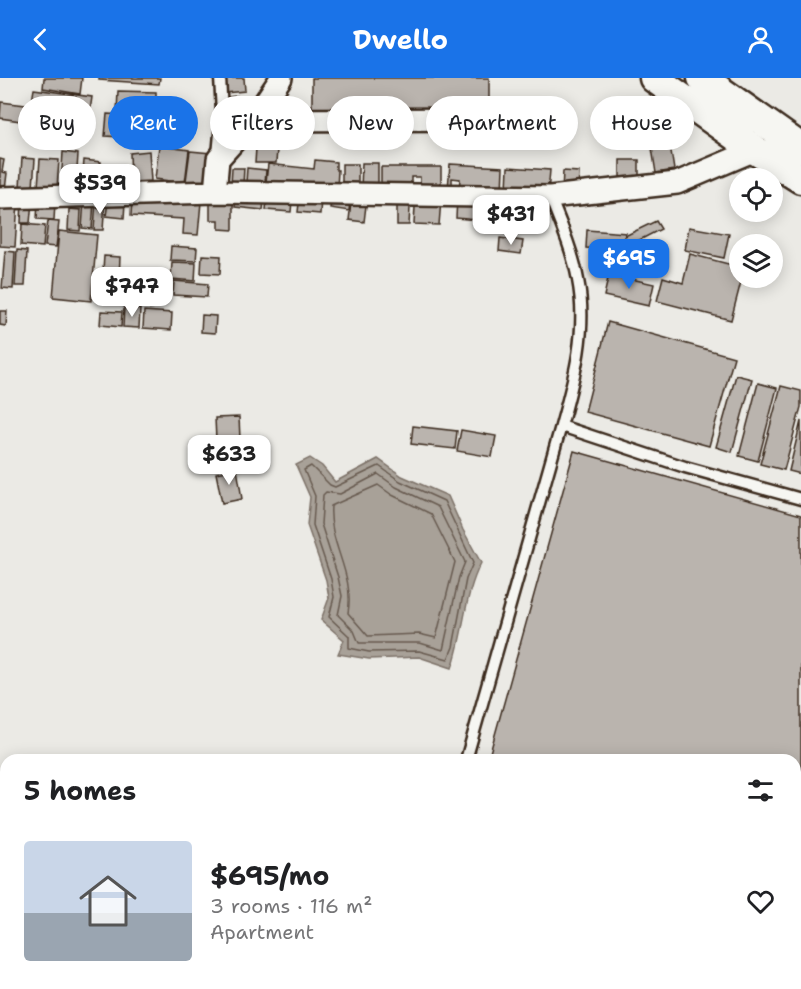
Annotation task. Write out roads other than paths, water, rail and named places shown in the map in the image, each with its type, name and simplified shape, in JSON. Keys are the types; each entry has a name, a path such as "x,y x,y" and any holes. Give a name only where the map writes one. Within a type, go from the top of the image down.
{"main road":[{"path":"654,78 755,150 801,179"},
{"path":"702,78 801,148"}],"street":[{"path":"269,96 281,78"},
{"path":"315,120 426,119"},
{"path":"215,192 218,159 226,150"},
{"path":"0,198 215,192 550,197 677,183 755,150"}],"lane":[{"path":"218,159 222,112 220,78"},
{"path":"468,754 575,373 582,320 578,280 550,197"},
{"path":"561,426 686,466 801,499"}],"water":[{"path":"310,458 322,466 335,482 378,459 402,476 448,496 481,563 471,588 452,668 419,657 369,659 338,654 344,640 321,620 329,598 326,580 307,525 310,497 296,465"}]}
